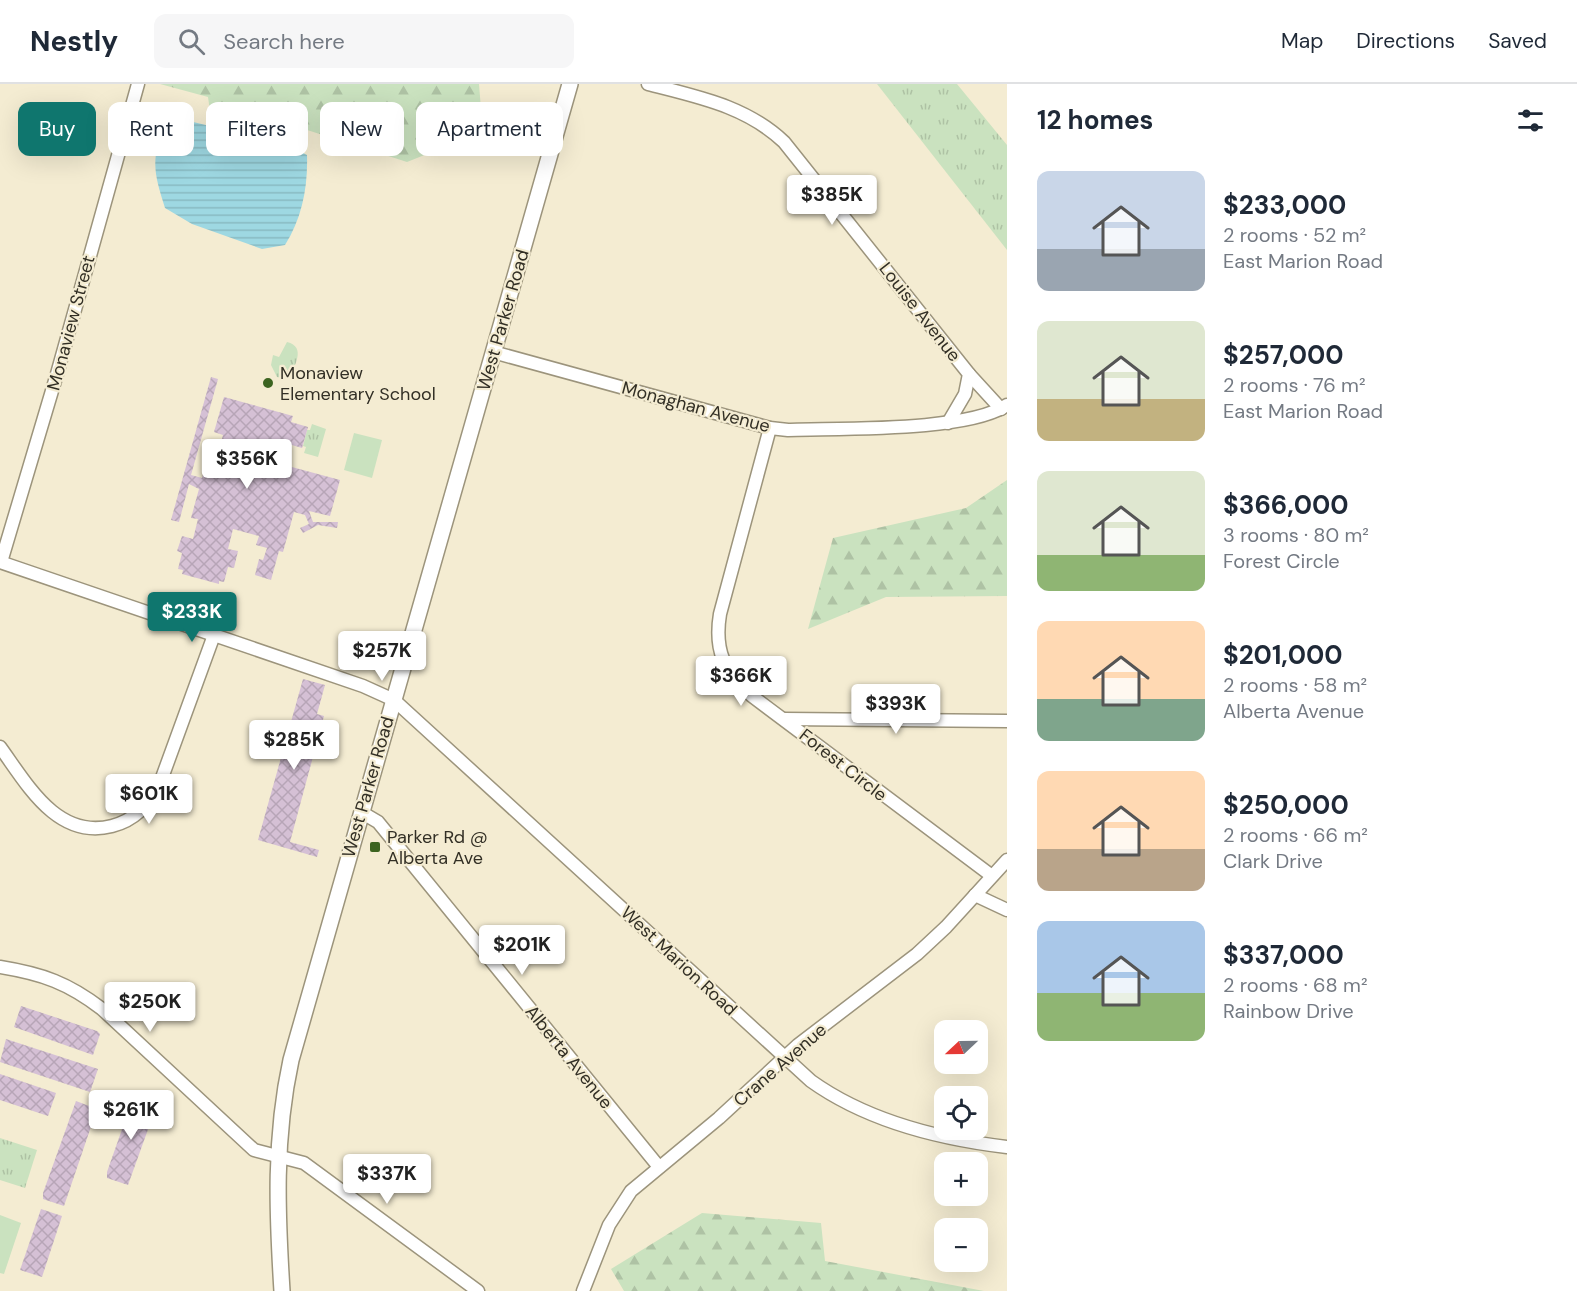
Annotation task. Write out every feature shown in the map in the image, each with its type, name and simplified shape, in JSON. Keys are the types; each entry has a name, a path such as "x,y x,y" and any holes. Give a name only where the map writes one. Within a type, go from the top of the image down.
{"street":[{"name":"Monaview Street","path":"0,562 57,374 138,84"},
{"name":"West Parker Road","path":"282,1291 277,1156 279,1123 291,1060 570,84"},
{"name":"Louise Avenue","path":"648,84 714,101 746,114 770,129 808,171 969,374 1004,407"},
{"name":"Monaghan Avenue","path":"494,352 770,428 788,430 948,423 1004,407"},
{"name":"Louise Avenue","path":"948,423 965,393 969,374"},
{"name":"Forest Circle","path":"770,428 720,614 717,642 723,663 730,676 752,696 992,876"},
{"name":"West Marion Road","path":"0,562 363,686 394,700 784,1058 824,1090 857,1107 941,1137 1007,1147"},
{"path":"0,747 33,792 65,821 92,829 125,822 144,808 159,786 214,635"},
{"path":"784,719 1007,721"},
{"name":"Alberta Avenue","path":"361,812 378,822 659,1167"},
{"name":"Crane Avenue","path":"583,1291 615,1213 631,1191 719,1118 784,1058 917,954 1007,860"},
{"path":"975,896 1007,910"},
{"path":"0,967 41,975 81,993 102,1009 254,1150 304,1163 478,1291"}],"green space":[{"path":"160,84 479,84 480,102 416,102 416,156 422,156 407,162 388,156 404,156 404,102 320,102 320,134 308,130 308,102 209,102 208,97"},
{"path":"877,84 957,84 1007,145 1007,250"},
{"path":"287,342 293,344 298,352 289,379 277,377 271,365 273,355 279,357"},
{"path":"312,424 326,429 318,457 304,453 306,447 303,446 307,430 310,430"},
{"path":"354,433 382,440 372,478 344,470"},
{"path":"1007,480 1007,596 886,597 808,629 833,538 966,508"},
{"path":"0,1138 37,1150 25,1188 0,1180"},
{"path":"702,1213 821,1223 825,1261 984,1291 624,1291 611,1269"},
{"path":"0,1215 21,1223 4,1274 0,1273"}],"water":[{"path":"194,122 206,125 206,156 307,156 303,202 296,224 285,245 262,249 192,224 165,208 156,177 156,157 194,156"}],"building":[{"path":"211,377 218,379 191,475 202,478 210,447 219,450 223,435 214,432 224,397 293,416 291,422 308,427 302,448 285,443 283,451 256,443 252,459 260,462 260,458 270,461 269,466 276,468 277,463 340,480 330,516 309,511 313,522 338,522 337,528 318,525 303,533 300,528 309,524 305,515 294,512 283,552 279,551 271,580 255,575 259,559 263,560 267,548 256,545 259,536 233,529 228,549 238,551 234,568 228,567 224,582 219,581 219,584 182,574 183,570 178,569 182,553 177,551 182,536 193,539 198,519 191,518 199,489 189,484 179,522 171,520"},
{"path":"303,679 325,685 317,714 324,716 290,842 319,850 317,857 258,840"},
{"path":"21,1006 97,1031 100,1034 93,1055 14,1027"},
{"path":"6,1039 98,1069 90,1092 0,1062"},
{"path":"0,1074 56,1093 48,1116 0,1100"},
{"path":"133,1098 155,1105 155,1110 128,1185 107,1178 107,1172"},
{"path":"76,1101 97,1109 64,1206 43,1199 43,1193"},
{"path":"41,1209 62,1216 42,1277 20,1270"}],"place":[{"name":"Monaview Elementary School","path":"268,383"},
{"name":"Parker Rd @ Alberta Ave","path":"375,847"}]}
